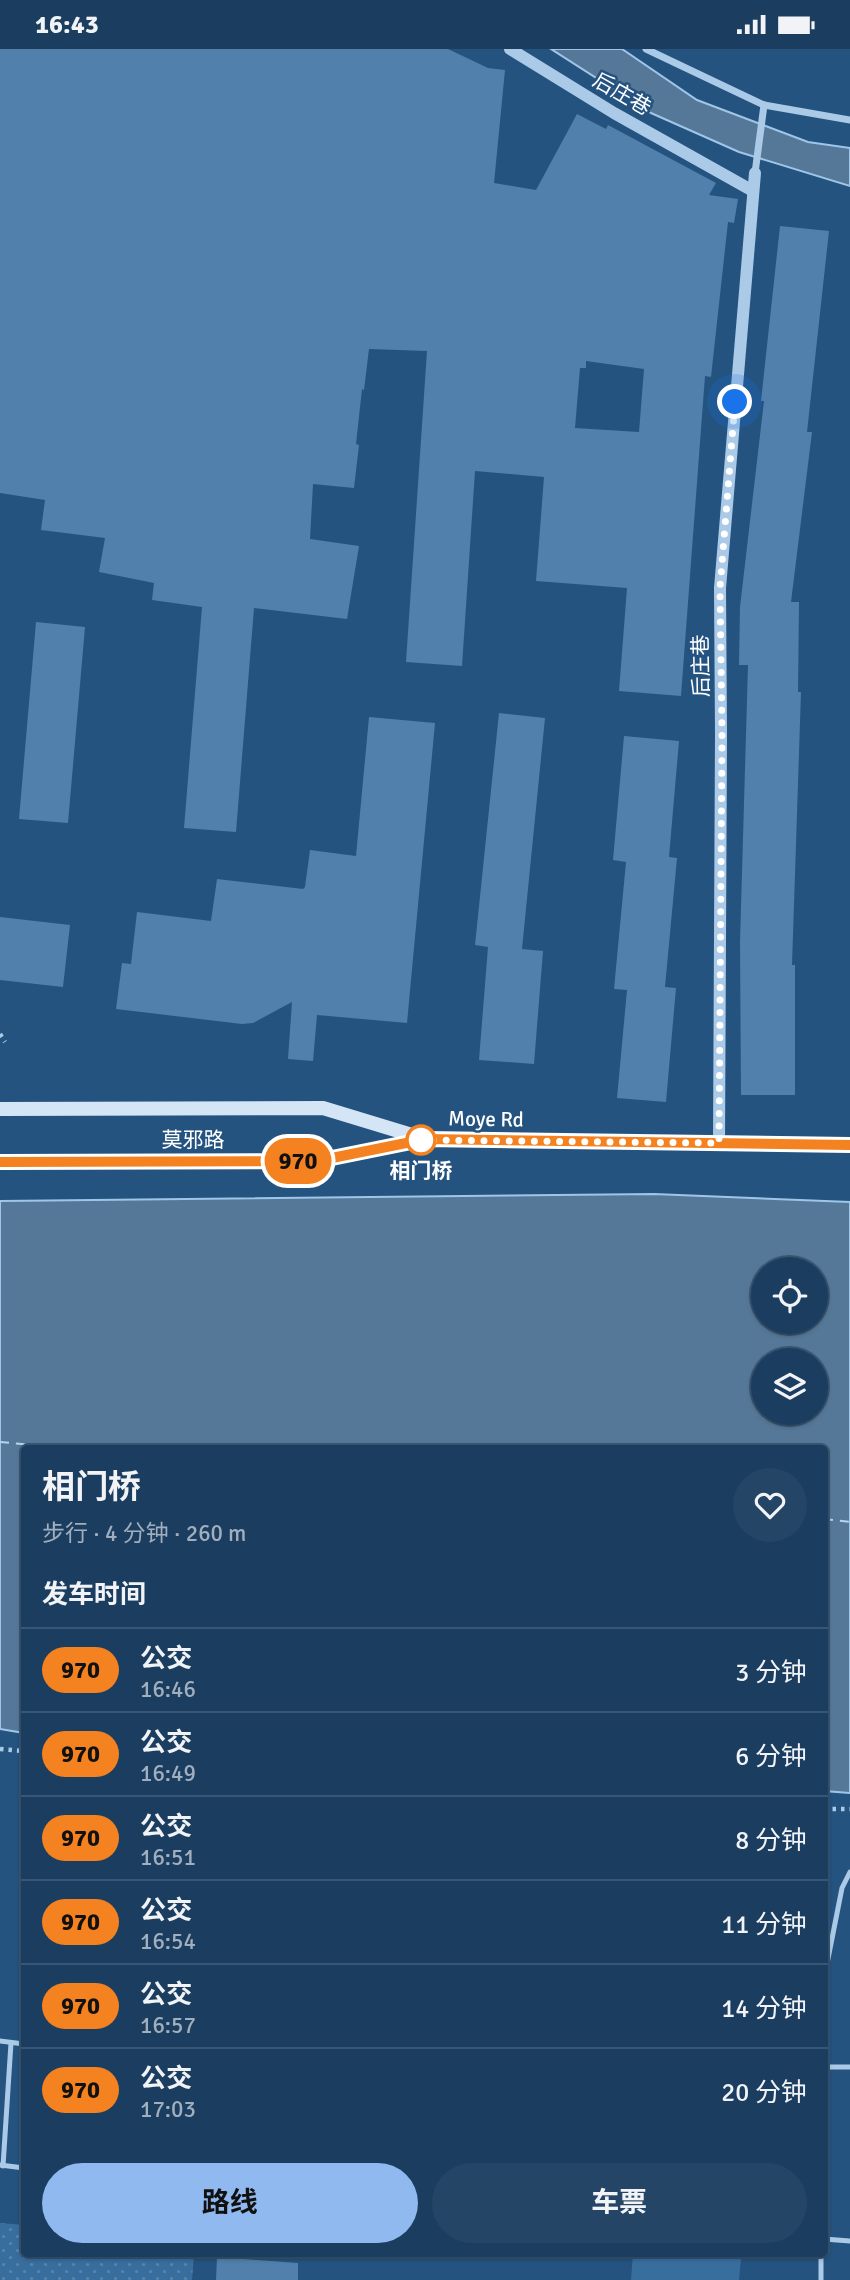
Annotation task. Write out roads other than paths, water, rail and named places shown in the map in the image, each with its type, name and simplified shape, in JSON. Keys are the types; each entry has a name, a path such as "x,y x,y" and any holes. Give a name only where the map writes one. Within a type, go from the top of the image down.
{"main road":[{"name":"Moye Rd","path":"0,1109 323,1108 426,1139 850,1145"},
{"name":"莫邪路","path":"0,1162 317,1161 426,1139"}],"street":[{"name":"后庄巷","path":"510,49 614,113 753,191"},
{"path":"646,49 764,105 850,120"},
{"name":"后庄巷","path":"719,1143 722,734 720,588 753,191 764,105"}],"lane":[{"path":"828,1959 842,1888 850,1872"},
{"path":"0,2041 21,2044"},
{"path":"11,2043 1,2166 21,2168"},
{"path":"828,2067 850,2067"},
{"path":"828,2239 850,2241"},
{"path":"821,2257 821,2280"}],"place":[{"name":"相门桥","path":"421,1140"}]}
